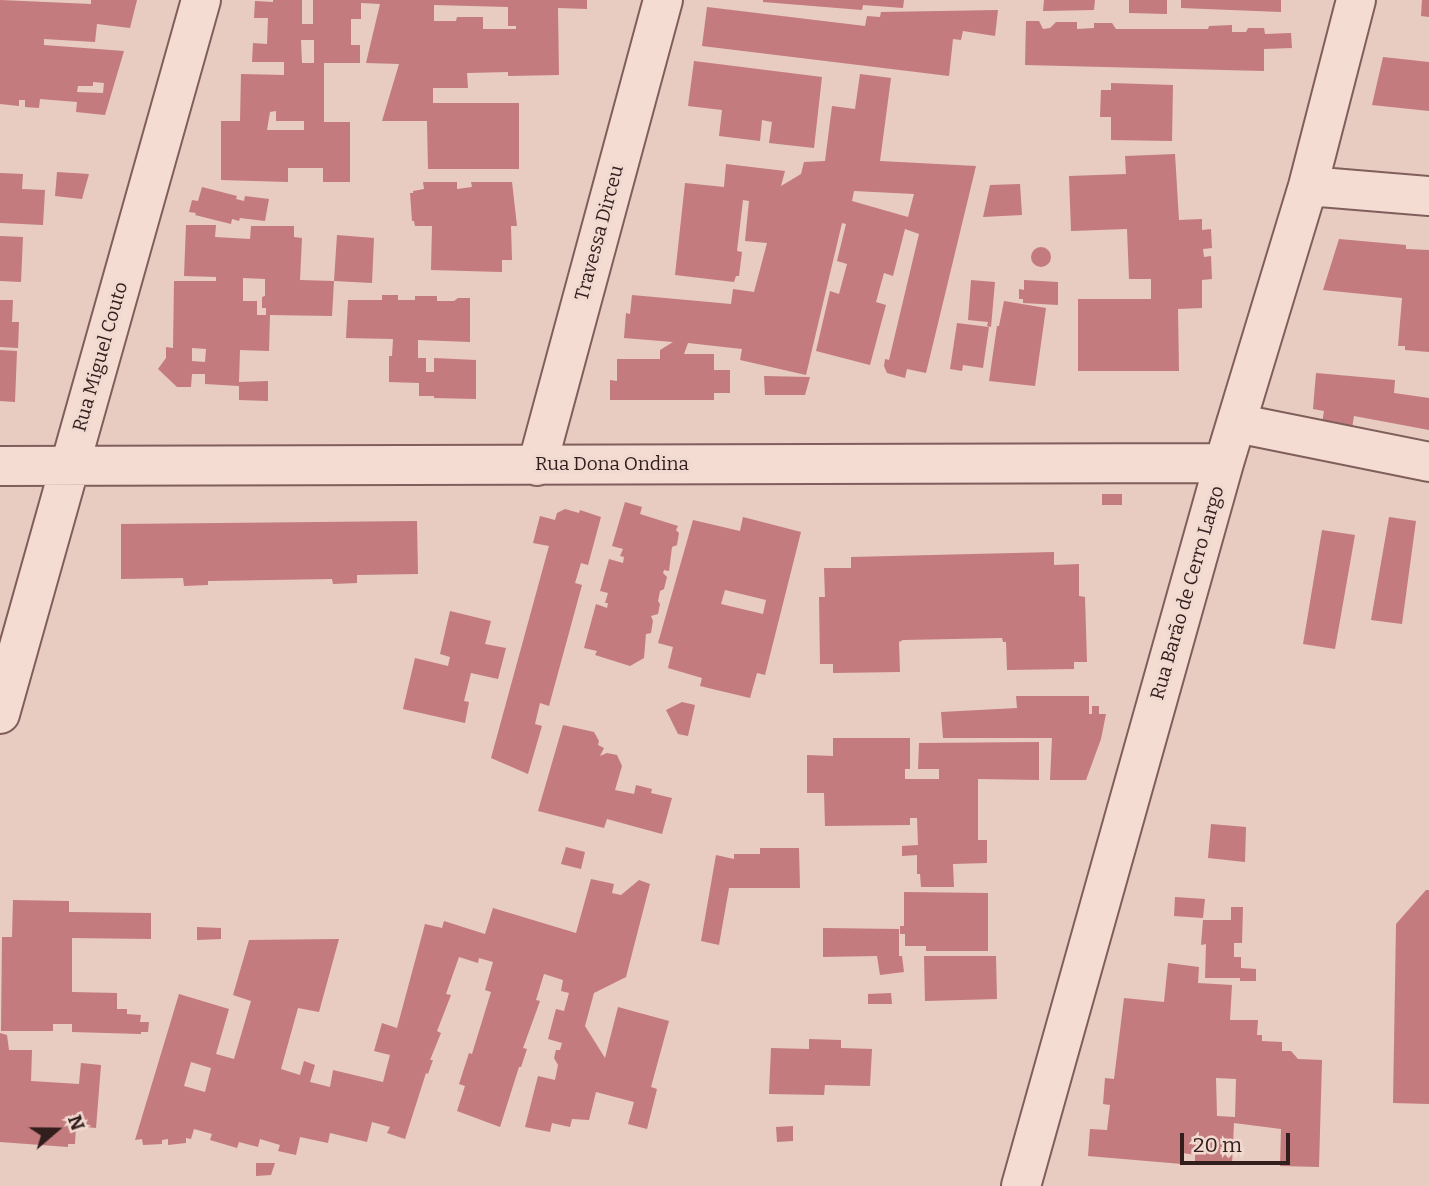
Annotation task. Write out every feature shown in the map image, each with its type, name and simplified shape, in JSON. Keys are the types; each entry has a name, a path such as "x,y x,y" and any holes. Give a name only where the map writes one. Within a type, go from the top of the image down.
{"street":[{"name":"Rua Miguel Couto","path":"0,714 201,0"},
{"name":"Travessa Dirceu","path":"537,466 663,0"},
{"name":"Rua Barão de Cerro Largo","path":"1021,1186 1224,463 1308,186 1356,0"},
{"path":"1308,186 1429,196"},
{"path":"1236,423 1429,462"},
{"name":"Rua Dona Ondina","path":"0,466 1224,463"}],"building":[{"path":"0,0 91,4 91,0 137,0 130,28 97,24 95,42 44,39 44,45 124,51 105,115 76,112 77,102 40,99 39,108 25,107 25,100 19,100 19,106 0,104","holes":["93,82 104,83 103,93 77,92 78,86 93,86"]},
{"path":"302,0 302,24 313,24 313,0 587,0 587,9 558,8 559,75 508,76 508,72 467,73 468,88 433,88 433,103 519,103 519,169 428,169 427,121 382,121 399,64 366,63 380,4 361,3 361,19 351,19 351,45 360,45 360,63 324,63 324,122 350,122 350,182 323,182 323,168 288,168 288,182 221,180 221,121 240,121 241,74 284,75 284,62 252,62 253,43 267,44 268,18 254,18 255,1","holes":["434,5 508,7 508,26 516,26 516,29 483,29 483,17 457,17 456,21 434,21","301,40 314,40 314,63 302,63","276,111 276,121 304,121 304,130 267,130 270,112"]},
{"path":"763,0 904,0 903,8 863,5 862,10"},
{"path":"1044,0 1095,0 1094,10 1043,11"},
{"path":"1129,0 1167,0 1167,14 1129,13"},
{"path":"1181,0 1281,0 1281,12 1181,8"},
{"path":"1422,0 1429,0 1429,17 1421,16"},
{"path":"707,7 865,26 867,16 880,17 881,12 998,10 995,36 963,31 961,40 953,39 949,76 702,46"},
{"path":"1026,21 1039,21 1043,29 1050,28 1056,22 1077,22 1077,29 1094,28 1094,23 1112,23 1116,29 1208,29 1209,26 1232,25 1232,32 1246,32 1248,28 1264,28 1265,34 1291,33 1292,48 1264,49 1264,71 1025,65"},
{"path":"1383,57 1429,62 1429,111 1372,105"},
{"path":"694,61 822,77 814,148 769,143 772,122 762,120 760,141 719,136 722,110 688,106"},
{"path":"860,74 891,78 880,161 976,166 926,373 907,369 905,378 887,373 884,366 885,359 889,360 919,234 905,229 893,276 884,273 876,302 886,305 870,365 816,351 830,291 839,294 847,264 837,261 846,224 842,223 806,375 740,360 742,349 688,343 684,354 714,354 714,370 730,370 730,393 714,393 714,400 610,400 610,380 617,381 617,359 660,359 660,350 673,342 624,338 626,313 630,314 632,295 731,304 733,289 754,292 767,243 745,241 749,201 743,200 737,251 742,252 739,276 736,276 734,282 675,275 685,183 724,187 726,164 785,171 781,186 801,174 804,162 825,161 832,106 855,109","holes":["854,191 914,194 908,217 852,201"]},
{"path":"1111,83 1173,85 1172,141 1111,140 1111,117 1100,117 1101,90 1111,90"},
{"path":"1175,154 1179,220 1202,219 1202,230 1211,229 1212,248 1203,249 1204,257 1211,256 1212,279 1202,280 1202,308 1178,309 1179,371 1078,371 1078,299 1151,299 1151,279 1129,279 1127,229 1071,231 1069,176 1126,174 1125,156"},
{"path":"57,172 89,174 82,199 55,196"},
{"path":"0,173 23,174 22,189 45,190 43,225 0,223"},
{"path":"423,182 457,182 457,189 472,187 471,182 512,182 517,226 511,226 512,260 502,260 502,272 431,270 432,226 415,226 412,221 410,193 424,189"},
{"path":"1020,184 1022,215 983,217 990,185"},
{"path":"202,187 237,196 236,199 244,201 245,196 269,199 265,221 240,218 239,221 232,219 231,224 189,212 192,200 198,201"},
{"path":"186,225 216,225 215,237 250,239 251,226 294,226 294,237 302,238 300,280 334,281 332,316 270,315 269,351 240,350 239,382 268,381 268,401 239,400 239,386 205,384 205,374 192,374 191,387 177,387 158,369 166,358 166,347 173,348 174,281 216,281 216,277 184,276","holes":["243,278 265,279 262,308 266,308 266,315 257,315 257,301 243,301","192,348 206,349 205,362 192,361"]},
{"path":"337,235 374,238 372,283 334,281"},
{"path":"0,236 23,237 21,282 0,281"},
{"path":"1339,239 1406,245 1406,249 1429,250 1429,352 1405,350 1405,346 1398,346 1402,298 1323,290"},
{"path":"1037,247 1045,247 1051,257 1045,267 1037,267 1031,261 1031,253"},
{"path":"971,280 995,282 991,327 987,326 988,322 968,320"},
{"path":"1024,280 1058,282 1058,305 1023,303 1023,299 1019,299 1019,289 1024,290"},
{"path":"382,295 398,295 398,300 415,300 415,296 437,296 437,301 470,298 470,342 418,340 418,358 426,358 426,372 434,372 434,358 476,360 476,399 419,396 419,383 389,382 389,356 392,356 393,339 346,338 348,300 382,300"},
{"path":"0,300 13,300 12,322 19,322 18,348 0,347"},
{"path":"1004,301 1046,308 1035,386 989,381 997,326"},
{"path":"957,323 989,327 983,368 963,365 962,371 950,369"},
{"path":"0,350 17,351 15,402 0,401"},
{"path":"1316,373 1395,380 1394,393 1429,398 1429,430 1354,416 1351,435 1321,430 1324,411 1313,409"},
{"path":"764,376 810,377 805,395 765,395"},
{"path":"1102,494 1122,494 1122,505 1102,505"},
{"path":"625,502 642,507 640,514 678,526 676,530 679,533 677,545 672,547 669,571 664,570 663,573 667,577 664,589 660,591 658,614 651,616 651,633 646,634 644,658 630,666 595,655 597,651 584,648 596,604 607,608 608,603 605,603 608,593 600,591 609,559 623,563 624,557 620,556 623,549 612,546"},
{"path":"565,509 579,513 580,510 601,517 588,565 581,563 575,583 582,585 549,706 540,703 535,724 542,726 528,774 491,758 549,546 533,543 540,516 555,520 557,513"},
{"path":"743,517 801,532 765,675 757,673 750,698 700,686 702,678 668,668 673,647 658,643 693,520 740,531","holes":["725,590 766,600 763,614 721,604"]},
{"path":"1389,517 1416,521 1402,624 1371,620"},
{"path":"417,521 418,574 357,575 357,583 333,584 332,579 208,581 208,585 184,586 183,578 121,579 121,524"},
{"path":"1322,530 1355,535 1335,649 1303,644"},
{"path":"1054,552 1054,565 1079,564 1079,596 1085,597 1087,662 1074,662 1074,669 1007,670 1006,642 1003,642 1002,638 903,640 899,642 900,672 833,673 833,664 820,664 819,597 825,597 824,568 851,568 851,557"},
{"path":"450,611 491,621 485,644 506,648 498,679 471,673 464,701 469,702 465,723 403,709 415,658 448,666 450,657 440,654"},
{"path":"1016,696 1089,696 1089,714 1092,714 1092,706 1099,706 1099,714 1106,714 1101,739 1086,780 1050,780 1052,738 943,738 941,712 1017,708"},
{"path":"682,702 695,705 688,736 678,734 666,710"},
{"path":"563,725 594,732 599,741 598,745 604,748 600,756 607,753 617,755 622,766 615,790 634,794 636,785 652,789 651,793 672,798 662,834 607,819 604,828 538,811"},
{"path":"833,738 910,738 910,769 905,769 905,779 939,779 939,769 918,769 919,743 1039,742 1039,780 978,779 978,840 987,840 987,863 953,864 954,887 921,887 920,874 917,874 917,855 902,856 902,846 918,845 917,818 910,818 910,825 825,826 824,793 807,793 807,755 833,756"},
{"path":"1211,824 1246,827 1245,862 1208,858"},
{"path":"566,847 585,852 581,869 561,864"},
{"path":"760,848 799,848 800,888 729,888 719,945 701,941 716,855 734,859 734,854 760,854"},
{"path":"591,879 614,884 612,893 621,895 639,880 650,884 626,977 594,993 585,1026 605,1058 618,1007 669,1021 651,1087 657,1089 647,1129 628,1124 634,1102 596,1092 589,1120 572,1119 570,1127 552,1123 550,1132 525,1127 538,1076 555,1080 558,1065 554,1058 562,1043 548,1039 556,1009 564,1011 569,993 561,991 563,980 544,974 536,1000 540,1001 523,1048 527,1049 500,1127 457,1111 465,1086 459,1084 469,1053 472,1054 491,992 485,990 493,962 479,958 478,963 459,957 446,994 451,995 437,1031 441,1033 430,1060 433,1060 428,1074 426,1073 405,1139 387,1133 390,1127 372,1122 367,1142 330,1133 328,1143 300,1137 296,1155 278,1151 280,1145 260,1139 258,1147 239,1142 237,1148 210,1140 212,1134 194,1129 191,1139 186,1138 186,1143 168,1145 168,1139 162,1140 162,1144 143,1145 142,1139 135,1140 179,994 229,1009 216,1054 234,1059 251,1001 233,995 249,940 339,939 319,1012 298,1008 281,1069 300,1075 304,1061 315,1065 310,1082 330,1087 333,1070 383,1082 390,1055 374,1051 382,1023 397,1028 425,924 442,928 444,921 485,934 493,908 576,933","holes":["191,1062 211,1068 205,1092 184,1086"]},
{"path":"1426,890 1429,890 1429,1104 1393,1103 1396,924"},
{"path":"904,892 988,893 988,951 926,951 926,946 905,946 905,934 900,934 900,926 904,926"},
{"path":"1175,897 1205,899 1203,918 1174,916"},
{"path":"13,900 69,901 69,912 151,913 151,939 72,938 72,992 117,993 117,1009 127,1009 127,1014 141,1015 140,1022 149,1022 148,1032 72,1032 72,1024 53,1024 53,1031 1,1031 2,937 12,937"},
{"path":"1231,907 1243,907 1242,943 1234,943 1234,957 1241,957 1241,968 1256,969 1256,981 1205,978 1206,944 1201,945 1203,920 1231,920"},
{"path":"197,927 221,928 221,939 197,940"},
{"path":"823,928 899,929 899,956 902,956 904,972 880,975 877,956 823,957"},
{"path":"924,956 996,956 997,999 925,1001"},
{"path":"1168,963 1199,967 1198,983 1232,985 1230,1020 1258,1020 1257,1035 1262,1035 1262,1041 1282,1042 1282,1051 1291,1051 1298,1059 1322,1060 1319,1167 1280,1166 1281,1129 1234,1123 1232,1164 1195,1161 1195,1155 1183,1153 1182,1164 1088,1156 1090,1129 1107,1130 1110,1105 1103,1104 1105,1078 1114,1079 1124,998 1164,1002","holes":["1216,1078 1236,1079 1235,1117 1217,1116"]},
{"path":"891,993 892,1004 868,1004 868,994"},
{"path":"0,1033 7,1035 9,1050 32,1050 31,1081 79,1084 81,1063 101,1065 96,1128 76,1126 75,1144 68,1144 68,1147 0,1142"},
{"path":"809,1039 841,1040 841,1048 872,1049 870,1086 825,1085 824,1095 769,1094 771,1048 809,1049"},
{"path":"793,1126 793,1141 777,1142 776,1127"},
{"path":"256,1163 275,1163 271,1175 256,1176"}]}
